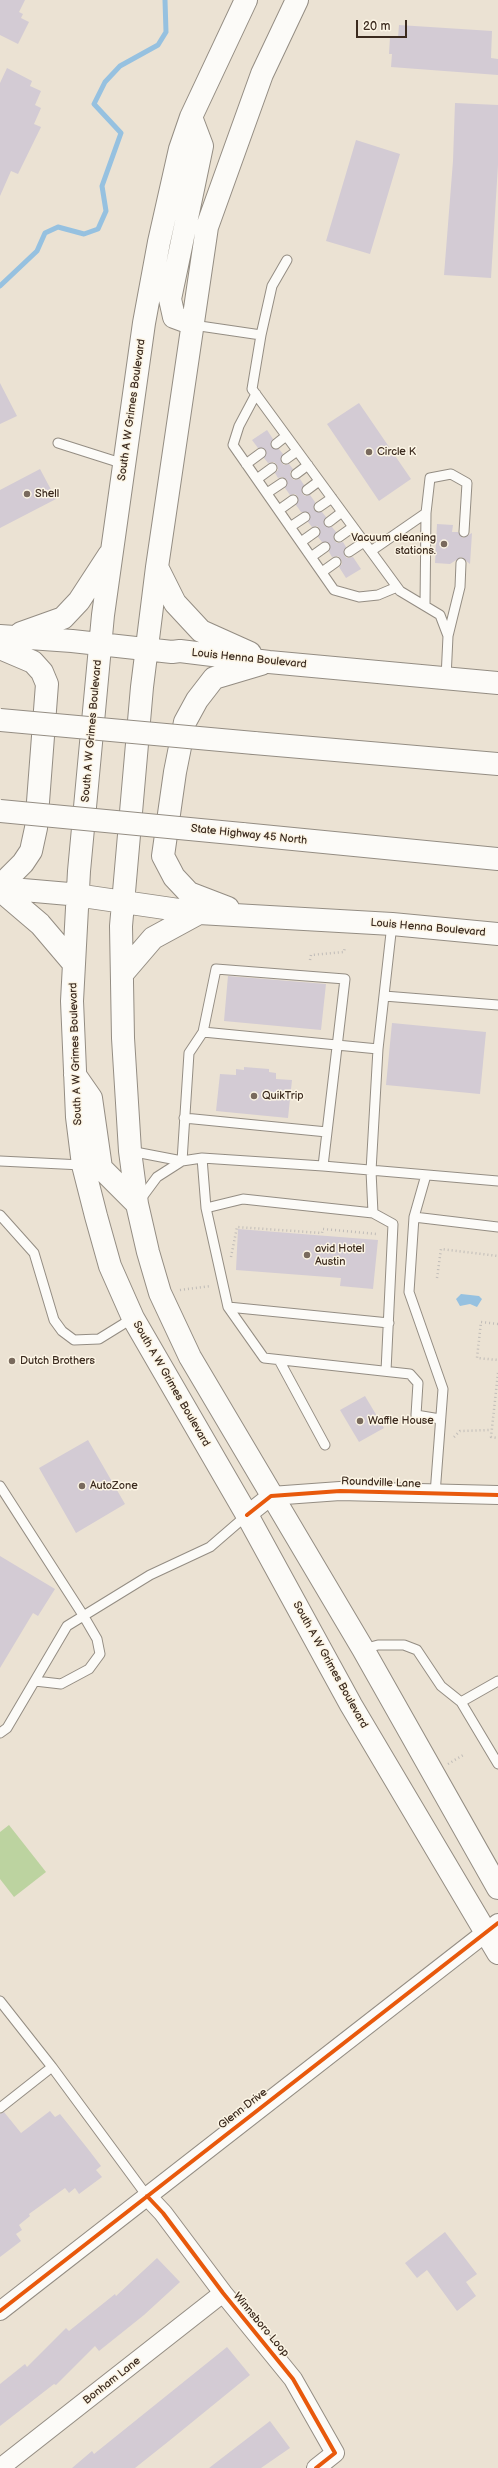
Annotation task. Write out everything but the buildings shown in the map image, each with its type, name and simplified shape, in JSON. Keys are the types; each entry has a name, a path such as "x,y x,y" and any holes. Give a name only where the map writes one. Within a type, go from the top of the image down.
{"main road":[{"name":"South A W Grimes Boulevard","path":"246,0 191,117 180,149 158,242 144,323 124,464 101,645 77,895 72,1001 77,1117 83,1165 110,1266 133,1318 247,1515 351,1705 492,1928 498,1953"},
{"path":"297,0 262,74 207,227 157,566 147,649 122,903 122,1038 130,1151 137,1204 160,1293 190,1357 363,1649 498,1888"},
{"path":"191,117 202,146 170,299 174,317 193,324"},
{"path":"4,640 63,618 79,601 112,550"},
{"path":"157,566 175,603 201,631 269,662"},
{"path":"4,640 34,662 42,672 47,684 36,828 31,851 23,863 0,888 40,924 74,964"},
{"name":"Louis Henna Boulevard","path":"4,640 147,649 498,683"},
{"path":"246,915 189,893 174,877 163,856 175,772 185,722 197,700 214,678 269,662"},
{"path":"0,720 498,764"},
{"name":"State Highway 45 North","path":"0,811 498,860"},
{"name":"Louis Henna Boulevard","path":"0,888 77,895 122,903 199,913 392,924 498,934"},
{"path":"122,973 153,938 199,913"},
{"path":"75,1075 91,1098 100,1168 137,1204"}],"street":[{"name":"Roundville Lane","path":"271,1496 340,1491 498,1496"},
{"path":"247,1515 271,1496"},
{"name":"Glenn Drive","path":"0,2311 492,1928"},
{"name":"Winnsboro Loop","path":"147,2196 163,2213 223,2293 293,2379 335,2453 316,2468"},
{"name":"Bonham Lane","path":"0,2468 223,2293"}],"lane":[{"path":"287,260 272,286 261,335 252,389 397,587 440,615 448,636"},
{"path":"193,324 261,335"},
{"path":"256,394 239,426 233,445 334,590 359,597 378,595 397,587"},
{"path":"276,444 286,436"},
{"path":"58,443 124,464"},
{"path":"286,459 297,451"},
{"path":"246,464 261,453"},
{"path":"296,474 308,465"},
{"path":"257,479 272,468"},
{"path":"425,604 426,513 430,478 451,474 467,483 464,532"},
{"path":"307,490 319,481"},
{"path":"267,493 282,483"},
{"path":"319,507 332,498"},
{"path":"279,510 293,500"},
{"path":"329,522 342,512"},
{"path":"370,551 426,513"},
{"path":"290,527 304,517"},
{"path":"339,537 353,527"},
{"path":"301,542 315,532"},
{"path":"350,552 364,542"},
{"path":"311,557 325,547"},
{"path":"322,572 336,562"},
{"path":"446,678 448,636 460,587 462,563"},
{"path":"374,1213 371,1170 378,1049 392,924"},
{"path":"182,1161 189,1053 203,1032 216,969 345,979 323,1166"},
{"path":"384,996 498,1006"},
{"path":"203,1032 378,1049"},
{"path":"184,1118 327,1132"},
{"path":"130,1151 182,1161 202,1158 323,1166 498,1181"},
{"path":"202,1158 206,1208 228,1307 264,1358 410,1374 418,1383 416,1415 440,1419"},
{"path":"0,1161 83,1165"},
{"path":"137,1204 157,1177 182,1161"},
{"path":"426,1175 414,1217 409,1292 443,1389 435,1494"},
{"path":"206,1208 243,1199 374,1213 394,1224 386,1371"},
{"path":"0,1215 34,1253 54,1320 62,1331 74,1340 99,1339 133,1318"},
{"path":"414,1217 498,1227"},
{"path":"228,1307 389,1323"},
{"path":"279,1360 325,1445"},
{"path":"0,1486 83,1615 97,1639 100,1654 89,1669 62,1684 35,1681"},
{"path":"0,1734 7,1728 67,1626 150,1575 210,1546 247,1515"},
{"path":"363,1649 378,1645 404,1645 417,1650 441,1686 461,1702 498,1764"},
{"path":"461,1702 498,1681"},
{"path":"0,2001 52,2067 147,2196"},
{"path":"0,2108 52,2067"}],"path":[{"path":"310,960 311,955 344,952 345,948"},
{"path":"231,1258 236,1227 322,1233 323,1229 377,1234"},
{"path":"437,1278 441,1248 498,1256"},
{"path":"180,1290 211,1286"},
{"path":"498,1324 481,1322 477,1358 498,1360"},
{"path":"498,1373 491,1430 491,1437 498,1438"},
{"path":"452,1443 454,1436 460,1431 491,1430"},
{"path":"446,1765 465,1754"}],"green space":[{"path":"9,1825 46,1872 14,1897 0,1879 0,1832"}],"water":[{"path":"461,1294 479,1296 482,1299 477,1307 470,1304 460,1306 456,1299"}],"waterway":[{"path":"0,286 37,251 45,233 58,227 84,234 98,229 106,211 102,186 121,133 94,104 105,82 120,66 158,45 166,32 165,0"}],"cycle path":[{"path":"247,1515 271,1496 340,1491 498,1495"},
{"path":"0,2311 498,1923"},
{"path":"147,2196 163,2213 223,2293 293,2379 335,2453 316,2468"}],"place":[{"name":"Circle K","path":"369,452"},
{"name":"Shell","path":"27,494"},
{"name":"Vacuum cleaning stations.","path":"444,544"},
{"name":"QuikTrip","path":"254,1096"},
{"name":"avid Hotel Austin","path":"307,1255"},
{"name":"Dutch Brothers","path":"12,1361"},
{"name":"Waffle House","path":"360,1421"},
{"name":"AutoZone","path":"82,1486"}]}
